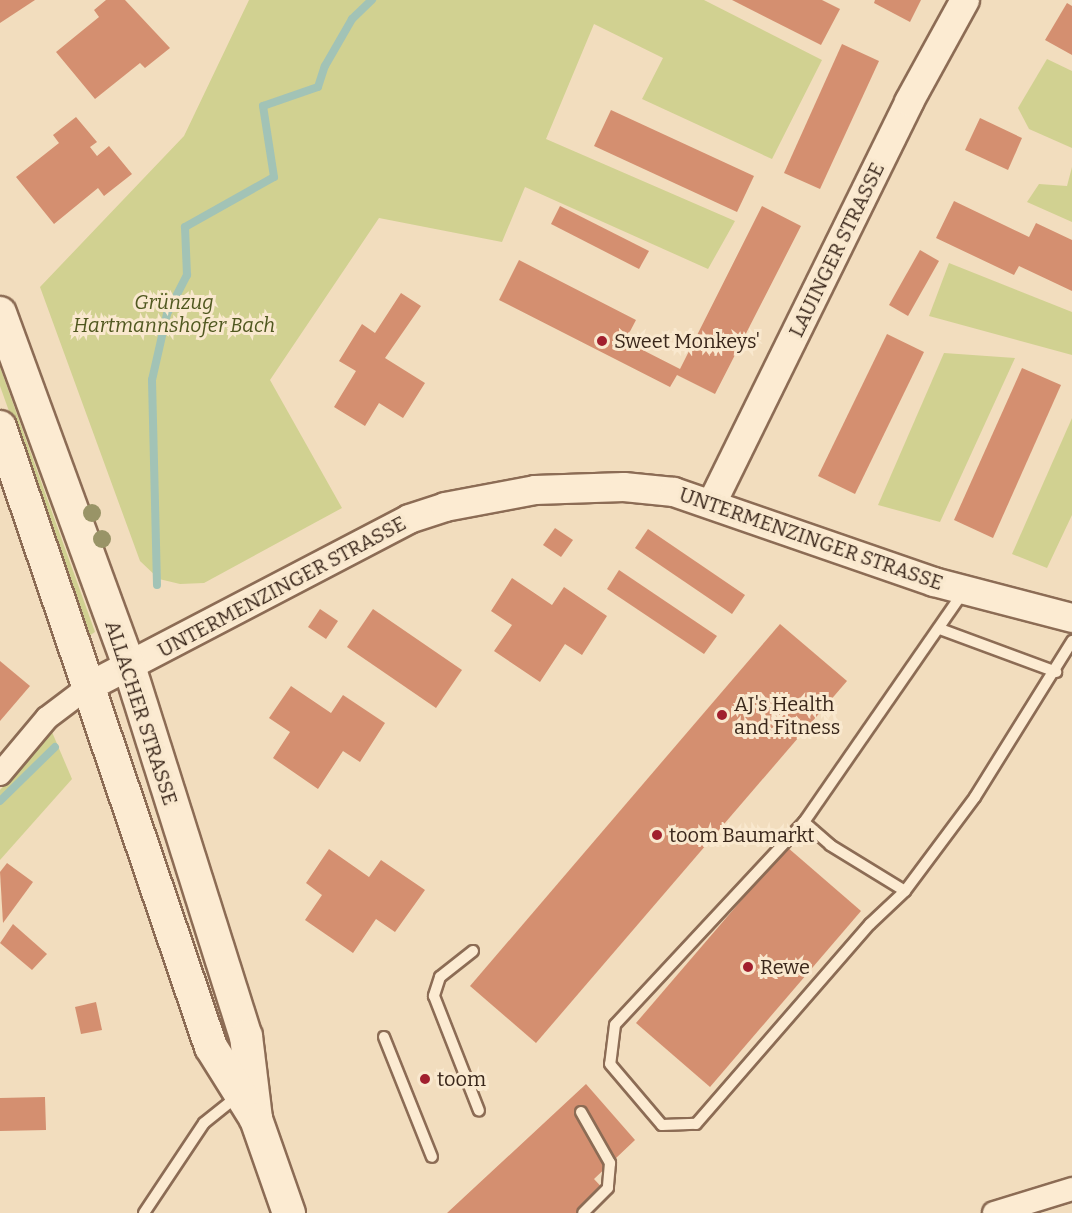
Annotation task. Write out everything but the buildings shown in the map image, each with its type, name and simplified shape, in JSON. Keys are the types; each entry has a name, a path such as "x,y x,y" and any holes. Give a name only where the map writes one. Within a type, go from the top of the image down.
{"main road":[{"name":"ALLACHER STRASSE","path":"0,314 129,666 246,1036 248,1107"},
{"name":"ALLACHER STRASSE","path":"0,427 211,1047 248,1107 289,1213"}],"street":[{"name":"LAUINGER STRASSE","path":"712,503 909,102 965,0"},
{"name":"UNTERMENZINGER STRASSE","path":"88,687 345,550 409,519 445,507 534,490 582,487 674,492 712,503 964,591 1072,618"},
{"path":"0,774 47,718 88,687"},
{"path":"994,1213 1072,1189"}],"lane":[{"path":"964,591 940,629 804,822 615,1025 610,1064 662,1125 696,1124 870,924 905,891 975,797 1056,672 1072,641"},
{"path":"940,629 1056,672"},
{"path":"804,822 830,845 905,891"},
{"path":"473,951 440,977 434,996 479,1112"},
{"path":"384,1037 432,1157"},
{"path":"144,1213 204,1123 248,1107"},
{"path":"581,1112 610,1163 608,1188 583,1213"}],"green space":[{"name":"Grünzug Hartmannshofer Bach","path":"249,0 704,0 822,60 772,159 642,99 663,58 594,24 546,139 735,221 708,269 525,187 502,242 379,218 270,380 342,508 204,583 180,584 159,579 140,561 40,287 184,136"},
{"path":"1047,59 1072,71 1072,148 1029,129 1018,108"},
{"path":"1072,167 1072,222 1027,202 1039,184 1067,186"},
{"path":"949,263 1072,312 1072,355 929,316"},
{"path":"944,353 1015,358 940,522 878,505"},
{"path":"0,367 95,632 89,636 0,386"},
{"path":"1072,418 1072,515 1047,568 1012,554"},
{"path":"52,732 72,779 0,860 0,790"}],"waterway":[{"path":"157,585 152,380 167,314 187,275 185,227 274,177 263,106 318,87 325,66 352,19 372,0"},
{"path":"0,801 55,747"}],"place":[{"name":"Sweet Monkeys'","path":"602,341"},
{"name":"AJ's Health and Fitness","path":"722,715"},
{"name":"toom Baumarkt","path":"657,835"},
{"name":"Rewe","path":"748,967"},
{"name":"toom","path":"425,1079"}]}
